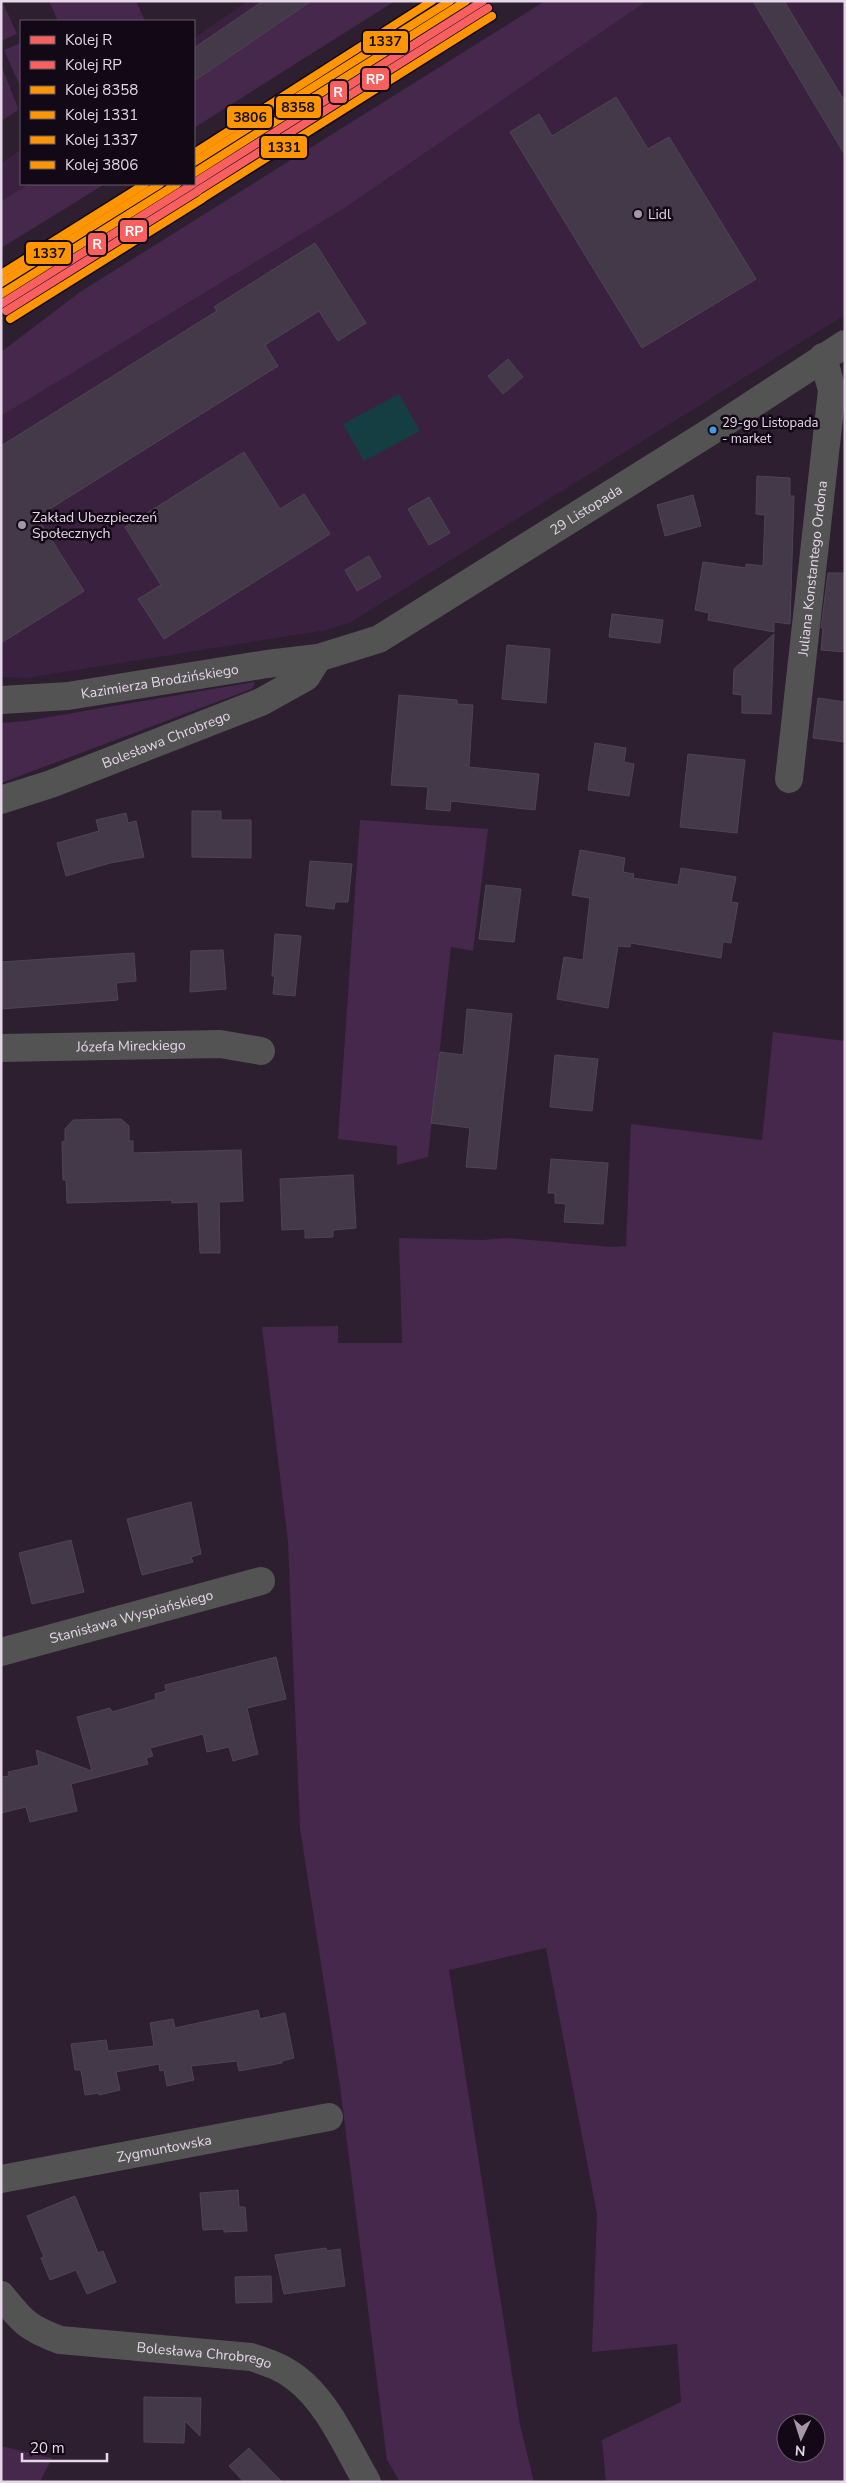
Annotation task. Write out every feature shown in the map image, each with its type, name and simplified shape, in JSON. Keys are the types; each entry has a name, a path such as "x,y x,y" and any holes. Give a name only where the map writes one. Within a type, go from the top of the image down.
{"street":[{"name":"29 Listopada","path":"318,658 378,639 713,430 834,350"},
{"name":"Juliana Konstantego Ordona","path":"789,779 832,390 834,350"},
{"name":"Kazimierza Brodzińskiego","path":"1,700 68,696 267,664 318,658"},
{"name":"Bolesława Chrobrego","path":"1,800 51,784 261,702 306,677 318,658"},
{"name":"Józefa Mireckiego","path":"1,1048 220,1044 261,1051"},
{"name":"Stanisława Wyspiańskiego","path":"1,1652 261,1580"},
{"name":"Zygmuntowska","path":"1,2179 328,2117"},
{"name":"Bolesława Chrobrego","path":"1,2295 22,2322 60,2340 251,2357 276,2366 297,2378 321,2405 367,2482"}],"shaded area":[{"path":"49,1 136,1 145,20 58,20"},
{"path":"248,1 311,1 195,80 195,37"},
{"path":"311,1 395,1 195,127 195,80"},
{"path":"436,1 498,1 1,316 1,275 144,185 195,185 195,153"},
{"path":"545,1 647,1 343,209 1,416 1,352 80,292"},
{"path":"647,1 845,1 845,315 351,622 326,630 26,678 1,677 1,416 343,209"},
{"path":"1,3 3,3 17,34 1,41"},
{"path":"20,43 20,86 4,50"},
{"path":"1,65 18,108 17,111 1,121"},
{"path":"20,151 20,185 27,185 1,201 1,163"},
{"path":"27,185 103,185 1,248 1,201"},
{"path":"399,394 420,431 364,461 343,424"},
{"path":"254,682 254,686 251,689 1,783 1,723 26,721"},
{"path":"360,820 488,829 473,951 451,947 428,1157 397,1165 397,1146 338,1139"},
{"path":"773,1032 845,1041 845,2482 606,2482 602,2440 681,2402 677,2344 592,2352 597,2214 546,1948 449,1970 520,2425 534,2482 400,2482 387,2460 340,2086 300,1828 288,1542 262,1327 338,1326 338,1343 402,1343 399,1238 483,1240 507,1238 612,1247 626,1246 631,1124 762,1140"},
{"path":"1,2446 52,2458 40,2482 1,2482"}],"building":[{"path":"263,1 311,1 195,80 195,47"},
{"path":"753,1 784,1 845,102 845,155"},
{"name":"Lidl","path":"616,97 648,149 669,137 756,279 642,348 510,132 539,114 552,136"},
{"path":"315,243 366,323 338,341 319,311 265,345 278,366 37,517 84,591 1,643 1,446 217,311 214,307"},
{"path":"508,359 523,377 503,394 488,376"},
{"path":"244,452 280,509 304,494 330,534 164,639 138,599 161,585 125,527"},
{"path":"757,476 790,478 790,496 794,496 790,624 774,622 774,632 708,620 709,613 695,610 703,562 746,568 746,564 763,566 765,515 756,514"},
{"path":"693,495 701,526 665,536 657,505"},
{"path":"429,497 450,533 429,545 408,509"},
{"path":"369,556 381,577 357,591 345,570"},
{"path":"828,573 845,573 845,652 821,650 823,628 821,628"},
{"path":"612,614 663,620 660,643 609,637"},
{"path":"774,634 771,714 742,713 742,695 733,694 734,669"},
{"path":"507,645 550,649 546,703 502,699"},
{"path":"399,695 457,700 457,704 473,705 469,767 539,774 535,810 451,801 450,811 426,809 428,787 391,785"},
{"path":"818,698 845,702 845,742 813,738"},
{"path":"595,743 626,748 624,762 634,764 629,796 588,790"},
{"path":"688,754 745,760 737,833 680,827"},
{"path":"192,811 221,811 221,820 251,820 251,858 192,857"},
{"path":"126,813 128,823 136,821 144,857 110,863 66,876 57,843 99,831 96,820"},
{"path":"580,850 625,858 623,872 634,874 633,878 678,885 681,868 736,877 731,902 738,903 731,943 723,942 721,958 631,943 630,947 618,946 608,1008 557,999 564,957 583,960 590,898 572,895"},
{"path":"310,861 352,864 348,902 335,902 334,909 306,906"},
{"path":"486,885 521,889 514,942 479,939"},
{"path":"275,934 301,936 295,996 273,994 275,976 272,976"},
{"path":"223,950 226,989 190,992 191,951"},
{"path":"134,953 136,981 116,983 118,1000 1,1009 1,962"},
{"path":"467,1009 512,1014 496,1169 466,1167 470,1128 431,1123 440,1052 463,1055"},
{"path":"555,1055 598,1059 592,1111 550,1107"},
{"path":"121,1119 129,1126 129,1141 133,1141 133,1153 241,1150 243,1201 219,1202 220,1253 200,1253 198,1202 172,1203 172,1200 67,1203 66,1180 63,1180 62,1142 65,1141 65,1129 73,1120"},
{"path":"551,1159 608,1163 603,1224 564,1222 566,1204 555,1203 555,1193 548,1193"},
{"path":"353,1175 356,1228 333,1230 333,1237 305,1238 305,1229 282,1230 280,1179"},
{"path":"191,1502 201,1554 191,1557 193,1562 142,1575 127,1519"},
{"path":"71,1540 84,1592 32,1604 19,1553"},
{"path":"276,1657 286,1699 247,1708 258,1754 233,1761 229,1747 207,1752 203,1734 150,1748 153,1756 146,1758 148,1764 71,1784 77,1811 30,1822 26,1807 1,1813 1,1777 9,1776 8,1772 39,1765 36,1750 92,1771 77,1717 110,1708 112,1712 156,1699 155,1694 166,1691 165,1685"},
{"path":"258,2010 260,2019 285,2013 294,2058 282,2061 282,2063 239,2071 237,2061 191,2066 194,2080 167,2086 164,2070 160,2071 159,2064 116,2072 120,2090 99,2095 99,2093 85,2095 81,2070 75,2070 71,2044 106,2040 108,2051 154,2046 150,2023 173,2019 175,2028"},
{"path":"238,2190 239,2207 245,2207 247,2231 224,2232 224,2229 203,2230 200,2193"},
{"path":"75,2196 98,2253 103,2251 116,2282 87,2294 76,2270 50,2280 41,2258 44,2257 27,2216"},
{"path":"326,2248 326,2251 340,2249 345,2286 284,2294 275,2255"},
{"path":"271,2276 272,2302 236,2303 235,2277"},
{"path":"144,2397 201,2398 200,2436 185,2421 184,2443 144,2442"},
{"path":"249,2448 282,2482 244,2482 229,2466"}],"rail line":[{"name":"3806","path":"195,152 432,1"},
{"name":"1337","path":"195,161 450,1"},
{"name":"8358","path":"195,172 466,1"},
{"name":"R","path":"195,182 483,1"},
{"name":"RP","path":"199,190 488,8"},
{"name":"1331","path":"203,198 492,16"},
{"name":"3806","path":"1,274 143,185"},
{"name":"1337","path":"1,283 158,185"},
{"name":"8358","path":"1,294 175,185"},
{"name":"R","path":"1,304 191,185"},
{"name":"RP","path":"6,311 198,191"},
{"name":"1331","path":"10,319 202,199"}],"place":[{"name":"Lidl","path":"638,214"},
{"name":"29-go Listopada - market","path":"713,430"},
{"name":"Zakład Ubezpieczeń Społecznych","path":"22,525"}]}
